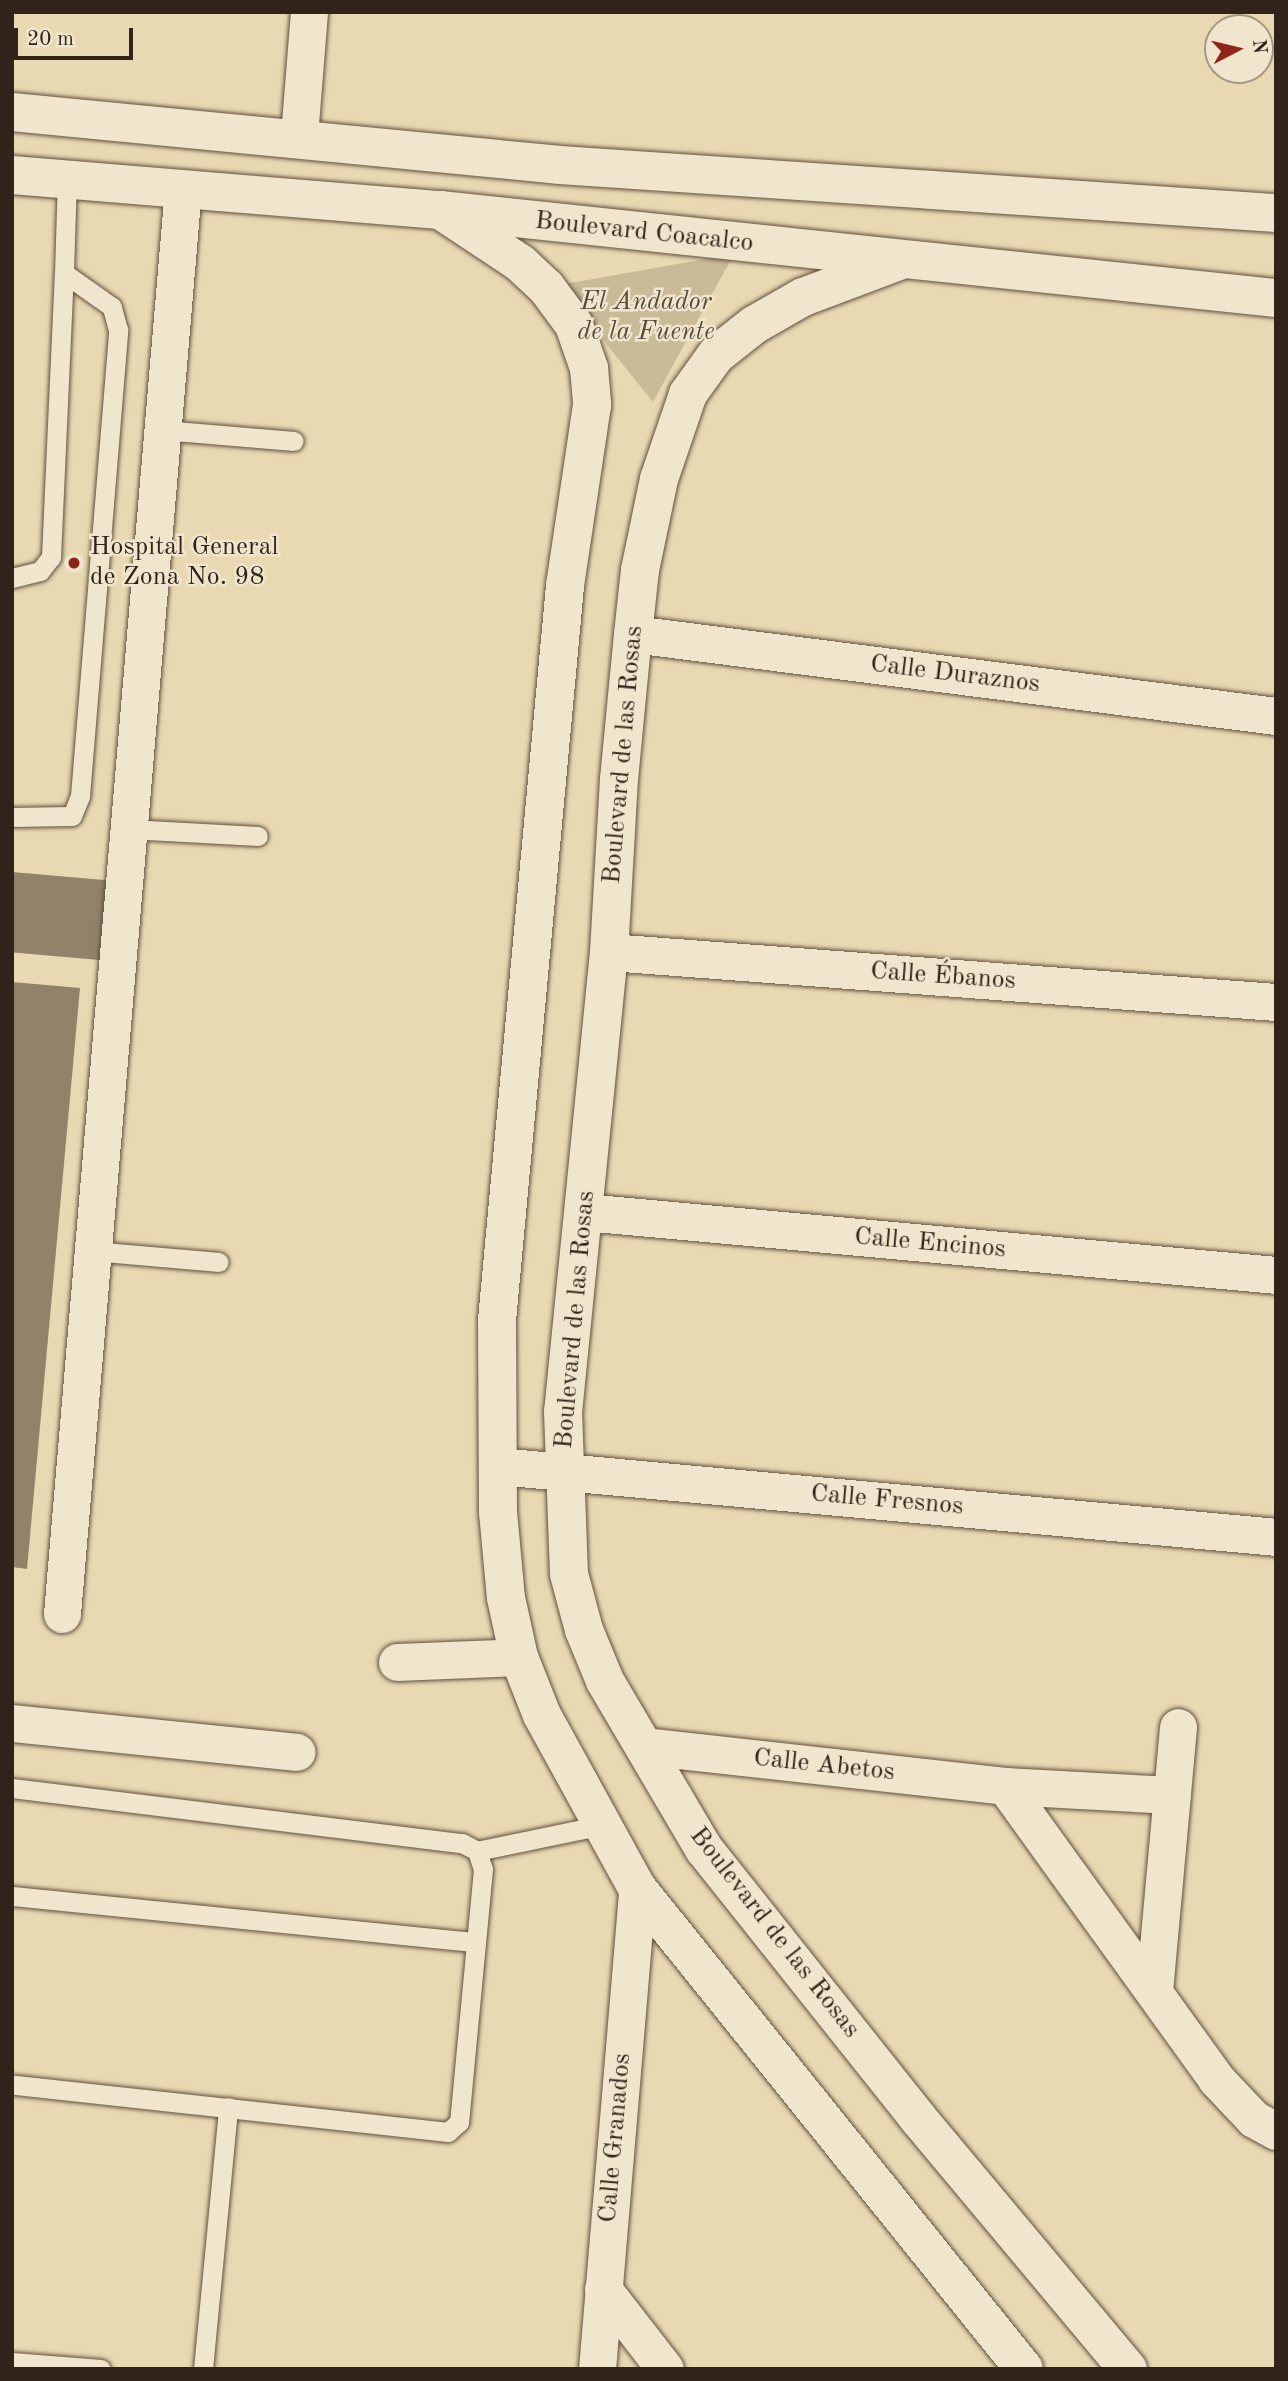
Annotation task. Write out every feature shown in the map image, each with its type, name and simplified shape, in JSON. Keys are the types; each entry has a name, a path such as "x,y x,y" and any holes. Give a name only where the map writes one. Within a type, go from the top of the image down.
{"street":[{"path":"299,136 309,12"},
{"path":"12,112 299,136 560,164 1276,213"},
{"path":"12,141 65,116"},
{"name":"Boulevard Coacalco","path":"12,175 440,210 899,261 1276,298"},
{"path":"62,1615 183,189"},
{"path":"440,210 520,262 546,287 574,325 589,368 592,405 565,586 497,1321 498,1466 506,1598 519,1657 542,1715 637,1888 1024,2369"},
{"name":"Boulevard de las Rosas","path":"899,261 803,297 754,325 716,355 688,394 659,479 640,570 619,779 609,952 563,1411 569,1574 584,1630 605,1681 704,1849 917,2117 1128,2369"},
{"name":"Calle Duraznos","path":"634,634 1276,716"},
{"name":"Calle Ébanos","path":"609,952 1276,1002"},
{"name":"Calle Encinos","path":"583,1212 1276,1275"},
{"name":"Calle Fresnos","path":"498,1466 565,1470 1276,1537"},
{"path":"397,1661 519,1657"},
{"path":"12,1723 297,1752"},
{"path":"1154,1991 1178,1727"},
{"name":"Calle Abetos","path":"643,1746 1005,1786 1172,1796"},
{"path":"1005,1786 1216,2079 1254,2119 1276,2131"},
{"name":"Calle Granados","path":"597,2369 637,1888"},
{"path":"603,2289 665,2369"}],"lane":[{"path":"12,578 40,571 51,558 67,180"},
{"path":"12,817 72,816 80,796 118,330 111,307 64,273"},
{"path":"163,430 294,441"},
{"path":"129,829 258,835"},
{"path":"93,1251 219,1262"},
{"path":"12,1788 462,1843 477,1851 602,1825"},
{"path":"12,2085 448,2132 459,2122 483,1869 477,1851"},
{"path":"12,1896 474,1942"},
{"path":"204,2369 228,2107"},
{"path":"12,2362 101,2369"}],"green space":[{"name":"El Andador de la Fuente","path":"734,254 653,402 559,285"}],"building":[{"path":"12,872 110,881 103,960 12,952"},
{"path":"12,982 80,988 27,1569 12,1567"}],"place":[{"name":"Hospital General de Zona No. 98","path":"74,563"}]}
